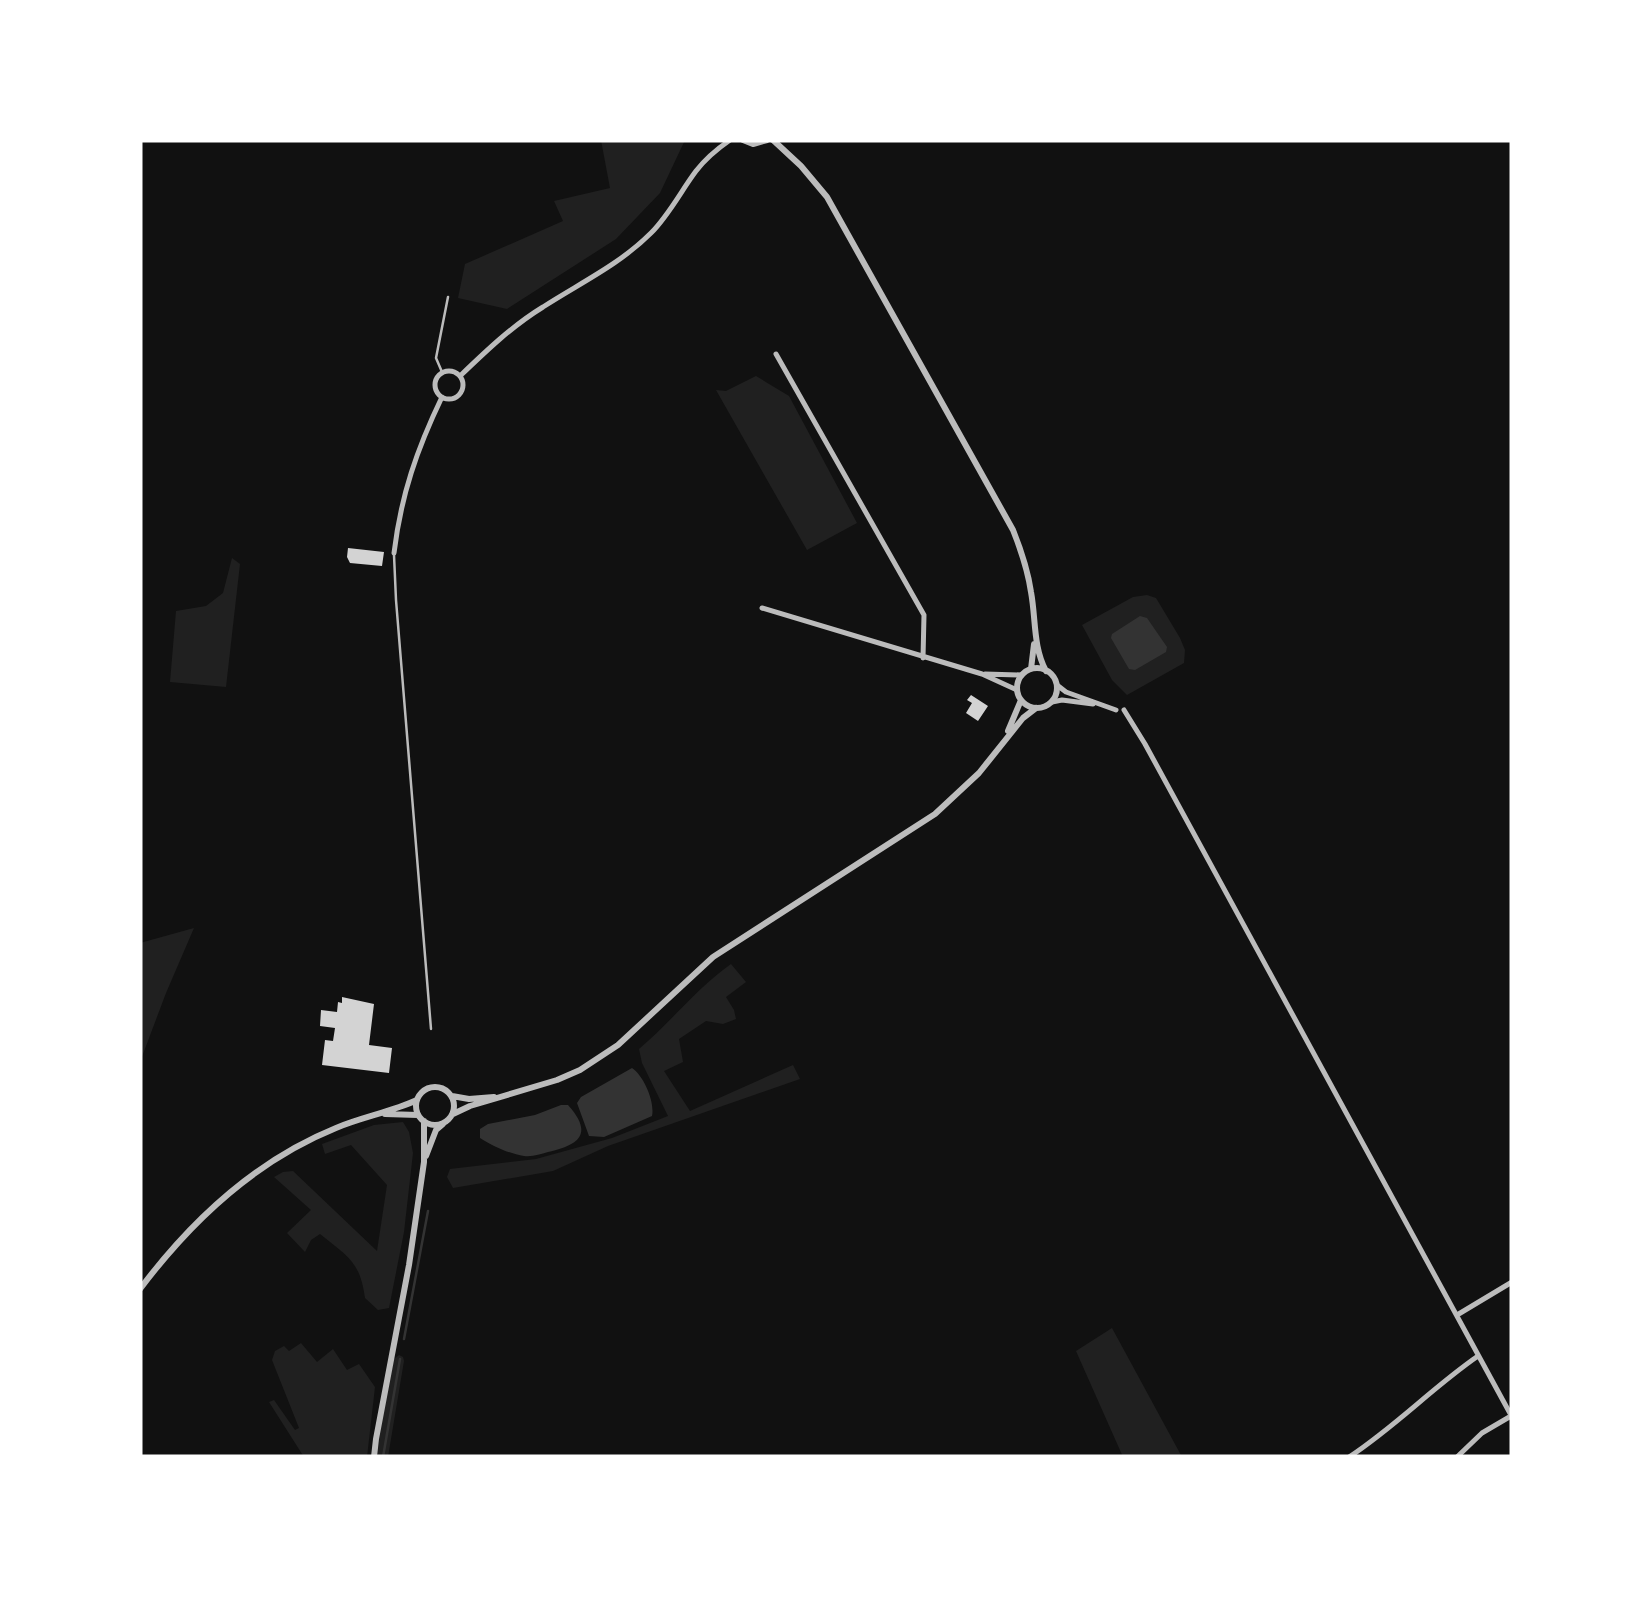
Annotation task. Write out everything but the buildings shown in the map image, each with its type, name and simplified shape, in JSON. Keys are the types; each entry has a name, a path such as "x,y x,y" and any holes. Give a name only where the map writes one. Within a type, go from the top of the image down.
{"street":[{"path":"460,376 501,336 604,272 652,233 710,155 730,140"},
{"path":"374,1457 424,1162 432,1138 444,1123 470,1106 580,1070 618,1045 713,956 935,814 980,773 1023,718 1036,708 1047,706 1055,697 1055,679 1040,659 1032,595 1013,530 937,390 827,197 801,166 770,140 754,144 743,140"},
{"path":"776,354 924,615 922,658"},
{"path":"452,371 460,376 463,384 458,396 450,399 436,391 435,382 442,372 452,371"},
{"path":"394,553 407,484 442,397"},
{"path":"762,608 982,674 1017,690"},
{"path":"1031,669 1036,632"},
{"path":"982,674 1046,671"},
{"path":"1004,742 1020,700 1017,690 1022,675"},
{"path":"1057,685 1066,692 1120,710 1154,761 1512,1417 1482,1433 1457,1457"},
{"path":"1020,700 1036,708"},
{"path":"1052,702 1105,706"},
{"path":"424,1162 417,1100 420,1094 430,1087 469,1099 510,1096"},
{"path":"452,1096 453,1114"},
{"path":"140,1289 185,1233 251,1177 334,1128 417,1100"},
{"path":"374,1114 421,1118 434,1125 444,1123"},
{"path":"1457,1316 1512,1282"},
{"path":"1350,1457 1478,1356"}],"lane":[{"path":"442,372 436,358 448,297"},
{"path":"394,553 431,1029"}],"shaded area":[{"path":"601,140 685,140 660,193 616,239 507,309 458,298 465,264 563,221 554,201 610,188"},
{"path":"756,376 789,396 857,523 807,550 716,390 726,391"},
{"path":"232,558 240,564 226,687 170,682 176,611 206,606 223,593"},
{"path":"1133,597 1156,598 1180,638 1185,650 1184,663 1127,695 1112,680 1082,625"},
{"path":"1140,616 1147,618 1167,647 1166,652 1135,670 1129,669 1111,638"},
{"path":"194,928 166,993 140,1062 140,943"},
{"path":"731,964 746,982 726,997 736,1019 723,1024 706,1021 679,1039 683,1062 664,1071 690,1111 793,1065 800,1079 608,1146 553,1171 453,1188 447,1177 450,1169 536,1159 612,1138 668,1116 639,1049"},
{"path":"632,1068 648,1090 652,1116 604,1137 589,1136 577,1103"},
{"path":"568,1105 580,1124 579,1137 568,1146 524,1156 480,1138 480,1129 488,1124 535,1115"},
{"path":"403,1122 413,1153 404,1232 389,1308 378,1310 365,1298 356,1268 338,1248 320,1234 311,1240 305,1252 287,1233 311,1210 274,1177 293,1171 377,1251 387,1185 351,1145 325,1154 322,1144 374,1125"},
{"path":"1112,1328 1182,1457 1123,1457 1076,1351"},
{"path":"301,1343 317,1362 333,1349 347,1370 359,1364 375,1387 367,1457 304,1457 269,1402 274,1400 295,1430 299,1428 272,1360 275,1351 284,1346 289,1351"},
{"path":"399,1355 404,1361 388,1457 377,1457 394,1359"}],"waterway":[{"path":"404,1339 428,1211"},
{"path":"383,1457 400,1359"}]}
